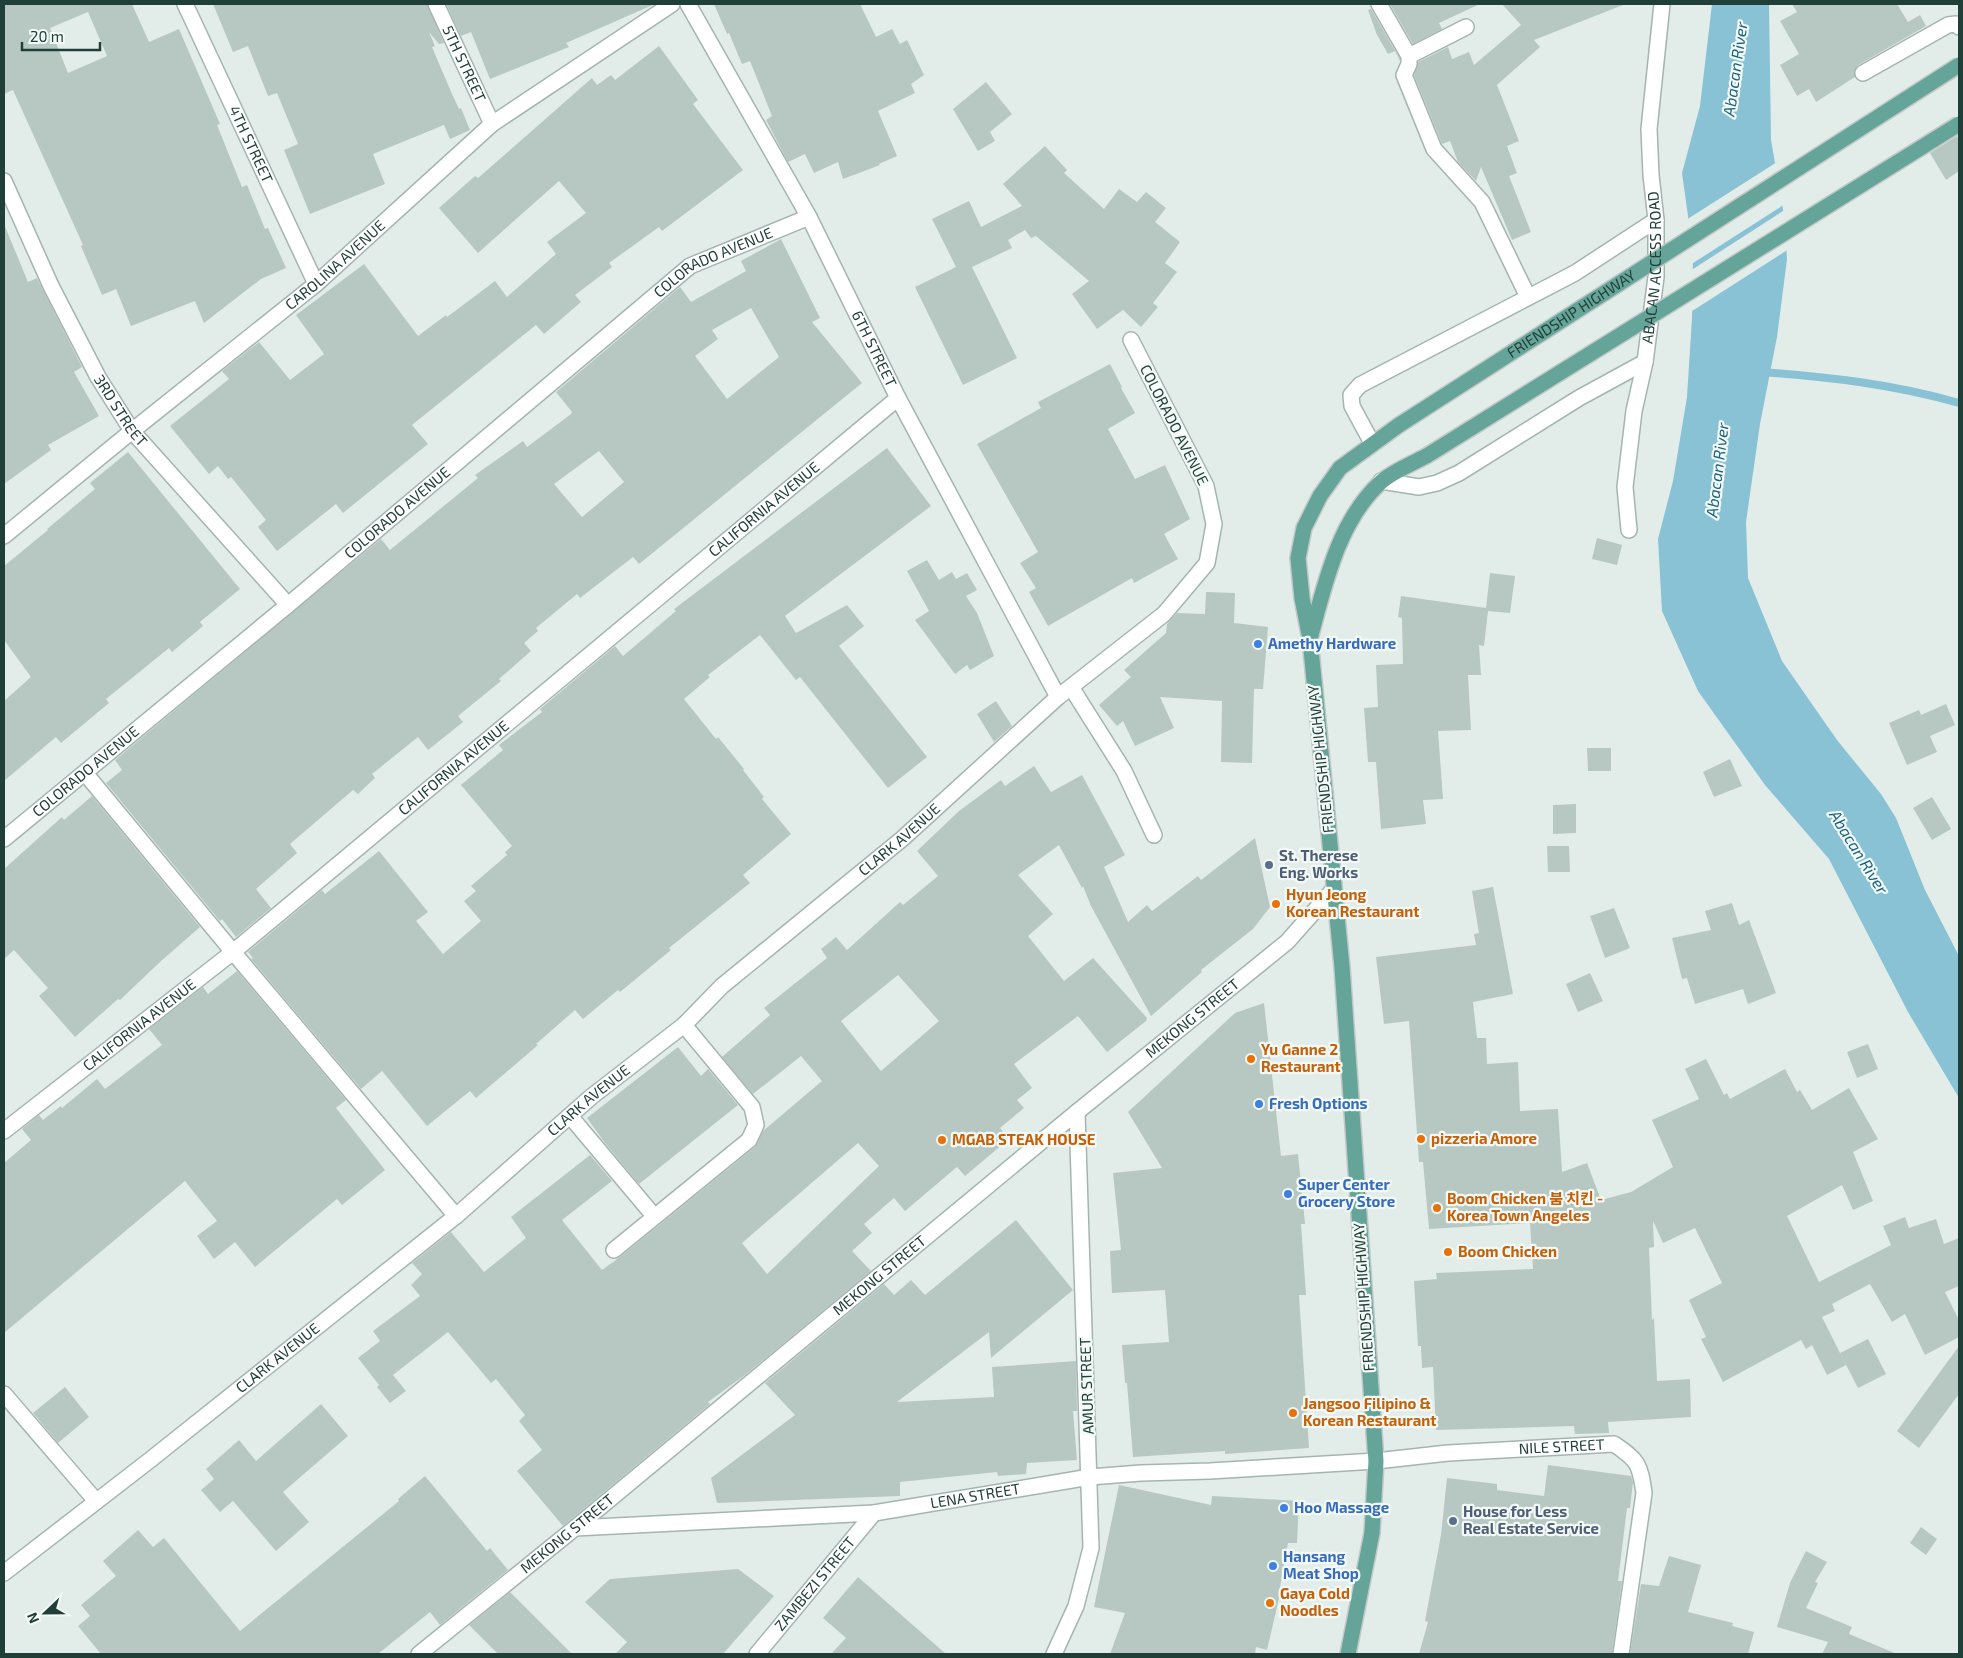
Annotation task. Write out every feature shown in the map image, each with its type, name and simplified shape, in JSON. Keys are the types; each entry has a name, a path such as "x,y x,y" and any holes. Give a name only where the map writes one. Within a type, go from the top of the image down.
{"main road":[{"name":"FRIENDSHIP HIGHWAY","path":"1348,1654 1372,1533 1376,1461 1342,967 1310,639 1302,598 1298,558 1304,528 1320,496 1340,468 1372,443 1959,64"},
{"name":"FRIENDSHIP HIGHWAY","path":"1310,639 1326,578 1339,543 1360,506 1382,481 1428,455 1959,124"}],"street":[{"name":"4TH STREET","path":"185,4 316,284"},
{"name":"5TH STREET","path":"436,4 492,124"},
{"name":"CAROLINA AVENUE","path":"4,536 316,284 492,124 672,4"},
{"name":"6TH STREET","path":"688,4 809,217 898,398 1058,697"},
{"path":"1379,4 1409,56 1409,64 1404,75 1434,149 1482,202 1528,298"},
{"name":"ABACAN ACCESS ROAD","path":"1628,530 1624,487 1634,411 1645,362 1656,277 1656,220 1651,175 1650,129 1662,4"},
{"path":"1862,73 1948,25 1956,24 1959,27"},
{"path":"1409,56 1466,27"},
{"name":"3RD STREET","path":"4,181 51,286 98,377 132,431 288,605"},
{"name":"COLORADO AVENUE","path":"4,839 288,605 690,266 809,217"},
{"path":"1372,443 1352,406 1351,395 1360,386 1576,273 1656,220"},
{"name":"COLORADO AVENUE","path":"1131,340 1206,486 1214,524 1207,563 1164,614"},
{"path":"1382,481 1419,488 1437,483 1459,473 1571,403 1645,362"},
{"name":"CALIFORNIA AVENUE","path":"4,1131 233,952 898,398"},
{"name":"CLARK AVENUE","path":"4,1574 456,1216 591,1097 684,1025 722,986 902,839 1058,697 1164,614"},
{"path":"1070,687 1124,771 1154,835"},
{"path":"85,773 456,1216"},
{"name":"MEKONG STREET","path":"419,1654 575,1528 1077,1112 1287,942 1334,888"},
{"path":"614,1250 749,1140 756,1125 752,1108 684,1025"},
{"name":"AMUR STREET","path":"1054,1654 1076,1606 1091,1548 1077,1112"},
{"path":"570,1116 654,1216"},
{"path":"4,1394 96,1501"},
{"name":"NILE STREET","path":"1376,1461 1448,1453 1614,1444 1631,1455 1641,1472 1644,1493 1621,1654"},
{"name":"LENA STREET","path":"575,1528 874,1513 1090,1477 1376,1461"},
{"name":"ZAMBEZI STREET","path":"757,1654 874,1513"}],"water":[{"name":"Abacan River","path":"1712,4 1769,4 1771,140 1785,221 1787,259 1777,337 1760,424 1746,522 1748,578 1782,661 1837,740 1881,794 1896,818 1925,890 1959,956 1959,1098 1908,1012 1829,859 1765,785 1698,691 1662,611 1658,539 1673,481 1687,397 1692,318 1693,252 1682,173 1700,106"}],"pier":[{"path":"1777,162 1785,204 1690,265 1686,220"},
{"path":"1786,209 1789,249 1689,313 1690,271"}],"building":[{"path":"4,4 132,4 149,42 179,29 220,124 217,125 242,187 247,185 265,229 268,228 286,268 261,279 204,323 195,301 131,326 116,289 102,295 81,246 83,245 13,90 4,94","holes":["88,12 107,56 68,73 50,28"]},
{"path":"213,4 427,4 444,43 439,44 429,32 435,46 432,47 470,130 450,139 444,125 373,154 385,184 310,214 284,150 298,144 277,93 268,96 248,46 233,52"},
{"path":"446,4 655,4 566,43 569,47 490,79 471,32 461,36"},
{"path":"714,4 860,4 876,37 892,29 900,44 907,40 924,75 911,84 915,93 878,111 897,156 880,165 843,179 838,162 814,173 805,154 788,162 766,120 772,116 750,61 742,64"},
{"path":"1390,4 1480,4 1439,23 1442,29 1413,44"},
{"path":"1502,4 1623,5 1534,40 1540,47 1497,85 1519,141 1507,146 1517,173 1509,176 1531,232 1512,240 1481,167 1476,181 1458,162 1450,141 1442,144 1414,75 1418,62 1448,47 1452,59 1469,52 1474,65 1521,25"},
{"path":"1792,4 1897,4 1908,22 1920,15 1926,26 1858,65 1855,69 1855,77 1816,102 1809,89 1797,96 1780,65 1799,54 1780,21 1797,12"},
{"path":"1371,9 1400,59 1400,61 1395,51 1388,54 1377,35 1368,10"},
{"path":"659,46 698,100 693,104 743,170 662,231 659,227 609,263 612,267 575,295 581,302 544,334 536,325 412,425 428,444 343,513 336,504 277,551 258,527 266,520 231,477 228,479 218,466 209,474 170,426 229,379 222,371 259,342 290,380 324,354 296,315 364,264 418,336 495,281 507,297 556,254 547,242 586,213 559,181 478,253 439,208 475,176 478,178 592,78 597,85 611,75 615,80"},
{"path":"986,82 1012,114 990,132 995,141 978,151 953,109"},
{"path":"1957,136 1959,140 1959,171 1946,180 1930,153"},
{"path":"1045,146 1067,170 1064,173 1104,209 1119,189 1137,202 1146,192 1166,208 1155,222 1180,242 1165,263 1177,272 1153,303 1158,307 1141,327 1123,310 1097,329 1072,294 1089,281 1036,236 1031,238 1025,230 1008,240 1012,248 972,267 1017,358 963,385 915,287 956,267 932,219 969,201 981,227 1022,206 1003,184"},
{"path":"4,224 28,282 37,278 82,367 74,372 99,416 48,445 51,450 4,484"},
{"path":"781,239 820,318 812,322 862,383 639,564 633,557 580,598 577,594 536,628 538,631 524,643 531,651 499,679 501,681 458,716 463,722 428,750 418,737 372,774 375,778 358,794 353,790 290,844 297,853 256,889 271,908 236,937 222,919 220,921 106,783 122,770 115,760 381,539 390,550 478,478 475,475 523,441 527,447 571,414 572,412 556,392 680,287 691,302 746,271 741,261","holes":["751,308 779,357 727,399 695,356 718,339 712,330","599,451 624,482 582,517 554,484"]},
{"path":"1110,364 1135,413 1108,429 1135,479 1165,465 1190,519 1164,534 1178,559 1134,583 1132,578 1048,626 1029,592 1036,588 1020,563 1038,552 977,444 1041,408 1038,402"},
{"path":"887,448 931,506 785,616 796,633 847,605 864,626 839,646 927,757 888,788 800,677 796,680 760,635 708,675 710,677 684,699 716,739 718,737 744,769 764,797 762,799 791,834 743,875 750,883 669,948 671,950 620,992 618,990 583,1019 575,1010 536,1044 538,1045 476,1098 470,1091 427,1126 382,1071 361,1089 251,959 253,958 248,952 322,890 325,894 379,851 428,912 416,921 443,954 481,921 464,901 476,891 471,886 507,855 505,852 512,846 461,785 503,750 499,745 542,712 540,709 615,646 623,656 676,611 674,609"},
{"path":"128,452 240,589 200,622 203,626 172,652 169,648 106,699 109,703 61,743 56,737 4,781 4,701 31,677 4,640 4,566 95,489 90,483"},
{"path":"1597,538 1622,545 1617,565 1592,559"},
{"path":"927,560 939,580 952,572 956,579 967,573 977,590 966,596 977,613 994,656 970,670 967,665 955,674 915,620 929,611 907,571"},
{"path":"1490,573 1515,576 1510,613 1488,611 1484,646 1479,645 1481,675 1468,675 1471,730 1438,731 1443,799 1423,800 1426,824 1381,829 1376,762 1368,762 1364,708 1378,707 1376,665 1403,664 1402,618 1398,617 1401,596 1486,608"},
{"path":"1206,592 1235,593 1234,623 1268,627 1263,689 1254,689 1252,763 1221,762 1222,701 1160,697 1174,728 1135,746 1123,721 1117,726 1099,705 1131,677 1124,670 1166,633 1167,624 1177,613 1205,614"},
{"path":"996,701 1012,726 994,742 977,714"},
{"path":"1946,704 1955,725 1930,736 1937,752 1907,765 1889,723 1919,710 1921,715"},
{"path":"1587,748 1611,748 1611,771 1588,771"},
{"path":"1730,759 1742,786 1714,797 1703,772"},
{"path":"1034,766 1051,792 1082,775 1125,855 1104,867 1128,922 1147,905 1152,911 1198,876 1201,880 1255,838 1270,907 1253,929 1201,970 1202,972 1151,1016 1091,906 1083,886 1082,888 1059,845 1018,875 1053,914 1028,936 1064,981 1093,958 1147,1018 1146,1021 1107,1052 1078,1016 1014,1064 1032,1088 1017,1100 1024,1108 1000,1128 1009,1139 965,1176 957,1167 905,1211 894,1198 864,1224 872,1233 852,1251 871,1271 745,1375 708,1402 710,1404 563,1526 517,1471 542,1450 519,1421 525,1415 496,1379 491,1383 448,1332 393,1375 406,1391 390,1403 358,1358 380,1341 373,1331 420,1296 411,1285 422,1274 412,1263 451,1232 484,1272 526,1238 511,1217 590,1155 612,1181 562,1220 602,1270 620,1257 755,1147 763,1131 822,1081 801,1056 753,1094 722,1057 770,1015 764,1008 827,958 821,949 836,937 847,950 900,902 903,905 938,876 917,851 959,811 1001,780 1005,786","holes":["898,975 939,1021 881,1071 841,1021","858,1143 879,1166 767,1274 742,1243"]},
{"path":"92,796 200,927 120,1000 118,999 75,1037 39,996 48,988 14,950 4,959 4,869 62,817 64,820"},
{"path":"1932,797 1951,829 1932,840 1913,808"},
{"path":"1576,804 1576,833 1553,834 1553,805"},
{"path":"1547,846 1569,846 1570,872 1548,872"},
{"path":"1493,887 1513,994 1473,1002 1477,1038 1486,1038 1487,1064 1518,1062 1520,1111 1558,1109 1562,1172 1587,1163 1601,1200 1631,1192 1673,1167 1652,1120 1699,1099 1685,1069 1706,1059 1724,1095 1727,1093 1730,1099 1785,1069 1797,1092 1800,1090 1812,1110 1849,1088 1878,1139 1853,1152 1873,1201 1853,1210 1842,1185 1787,1216 1819,1282 1891,1245 1883,1226 1905,1217 1909,1228 1936,1219 1944,1244 1959,1238 1959,1286 1945,1292 1959,1320 1959,1337 1925,1355 1905,1314 1892,1322 1870,1284 1832,1304 1835,1311 1822,1317 1846,1365 1827,1375 1812,1345 1806,1349 1801,1340 1723,1382 1701,1339 1706,1337 1689,1300 1722,1283 1695,1228 1663,1243 1653,1221 1654,1247 1649,1248 1657,1381 1690,1379 1691,1417 1608,1422 1609,1433 1575,1434 1574,1426 1436,1430 1433,1367 1422,1368 1421,1346 1418,1346 1414,1281 1437,1279 1436,1273 1533,1269 1530,1223 1429,1229 1423,1162 1419,1162 1409,1021 1384,1024 1376,957 1476,945 1474,934 1479,933 1472,891"},
{"path":"1732,903 1739,925 1749,920 1776,993 1748,1004 1743,989 1695,1004 1687,978 1682,979 1672,938 1711,930 1705,911"},
{"path":"1614,908 1630,948 1605,958 1590,916"},
{"path":"237,971 346,1100 336,1108 385,1170 342,1205 337,1199 255,1267 235,1242 214,1259 197,1236 217,1221 185,1181 4,1333 4,1163 31,1140 22,1129 39,1115 43,1120 61,1106 62,1108 97,1079 105,1089 162,1045 149,1029 203,987 208,994"},
{"path":"1590,973 1603,1001 1578,1012 1566,984"},
{"path":"1264,1003 1281,1156 1298,1154 1305,1224 1301,1224 1306,1295 1299,1295 1309,1448 1225,1454 1225,1451 1133,1457 1122,1345 1169,1342 1165,1290 1112,1293 1110,1251 1121,1250 1113,1173 1162,1168 1128,1112 1235,1013"},
{"path":"1868,1044 1878,1069 1857,1078 1847,1052"},
{"path":"678,1047 701,1076 708,1069 738,1105 639,1184 587,1118"},
{"path":"1016,1220 1073,1290 991,1358 989,1332 897,1402 994,1397 992,1367 1076,1361 1077,1411 1073,1411 1077,1460 1027,1463 1026,1474 998,1476 997,1472 900,1482 900,1496 717,1503 711,1478 795,1415 765,1383 884,1284 894,1295 911,1280 925,1295"},
{"path":"1868,1339 1886,1374 1858,1388 1840,1353"},
{"path":"1959,1346 1959,1394 1919,1448 1897,1431"},
{"path":"65,1387 89,1417 58,1443 33,1413"},
{"path":"321,1404 348,1436 283,1492 309,1522 276,1551 233,1501 220,1512 201,1490 214,1479 206,1469 239,1440 256,1461"},
{"path":"1548,1465 1631,1476 1633,1482 1630,1508 1627,1508 1618,1581 1622,1581 1612,1654 1419,1654 1428,1622 1425,1621 1441,1535 1447,1478 1497,1484 1497,1490 1544,1496"},
{"path":"425,1476 487,1551 490,1548 508,1570 440,1625 430,1612 378,1654 101,1654 78,1626 90,1616 81,1605 116,1576 103,1561 138,1530 153,1547 164,1538 240,1631 399,1501 398,1499"},
{"path":"1119,1485 1211,1505 1212,1496 1299,1501 1297,1543 1288,1543 1280,1594 1267,1650 1256,1647 1255,1654 1110,1654 1125,1613 1094,1607"},
{"path":"1921,1527 1937,1539 1926,1555 1910,1543"},
{"path":"1806,1551 1827,1562 1815,1582 1818,1583 1806,1608 1852,1627 1849,1634 1897,1654 1822,1654 1828,1642 1777,1627 1790,1583"},
{"path":"1669,1556 1701,1565 1688,1612 1733,1623 1732,1626 1754,1632 1748,1654 1630,1654 1641,1584 1659,1586"},
{"path":"738,1569 774,1596 723,1654 615,1654 627,1642 585,1602 610,1579"},
{"path":"858,1577 946,1654 831,1654 846,1638 823,1618"},
{"path":"510,1592 572,1654 498,1654 469,1625"}],"waterway":[{"path":"1762,372 1861,382 1934,396 1959,403"}],"place":[{"name":"Amethy Hardware","path":"1258,644"},
{"name":"St. Therese Eng. Works","path":"1269,865"},
{"name":"Hyun Jeong Korean Restaurant","path":"1276,904"},
{"name":"Yu Ganne 2 Restaurant","path":"1251,1059"},
{"name":"Fresh Options","path":"1259,1104"},
{"name":"pizzeria Amore","path":"1421,1139"},
{"name":"MGAB STEAK HOUSE","path":"942,1140"},
{"name":"Super Center Grocery Store","path":"1288,1194"},
{"name":"Boom Chicken 붐 치킨 - Korea Town Angeles","path":"1437,1208"},
{"name":"Boom Chicken","path":"1448,1252"},
{"name":"Jangsoo Filipino & Korean Restaurant","path":"1293,1413"},
{"name":"Hoo Massage","path":"1284,1508"},
{"name":"House for Less Real Estate Service","path":"1453,1521"},
{"name":"Hansang Meat Shop","path":"1273,1566"},
{"name":"Gaya Cold Noodles","path":"1270,1603"}]}
